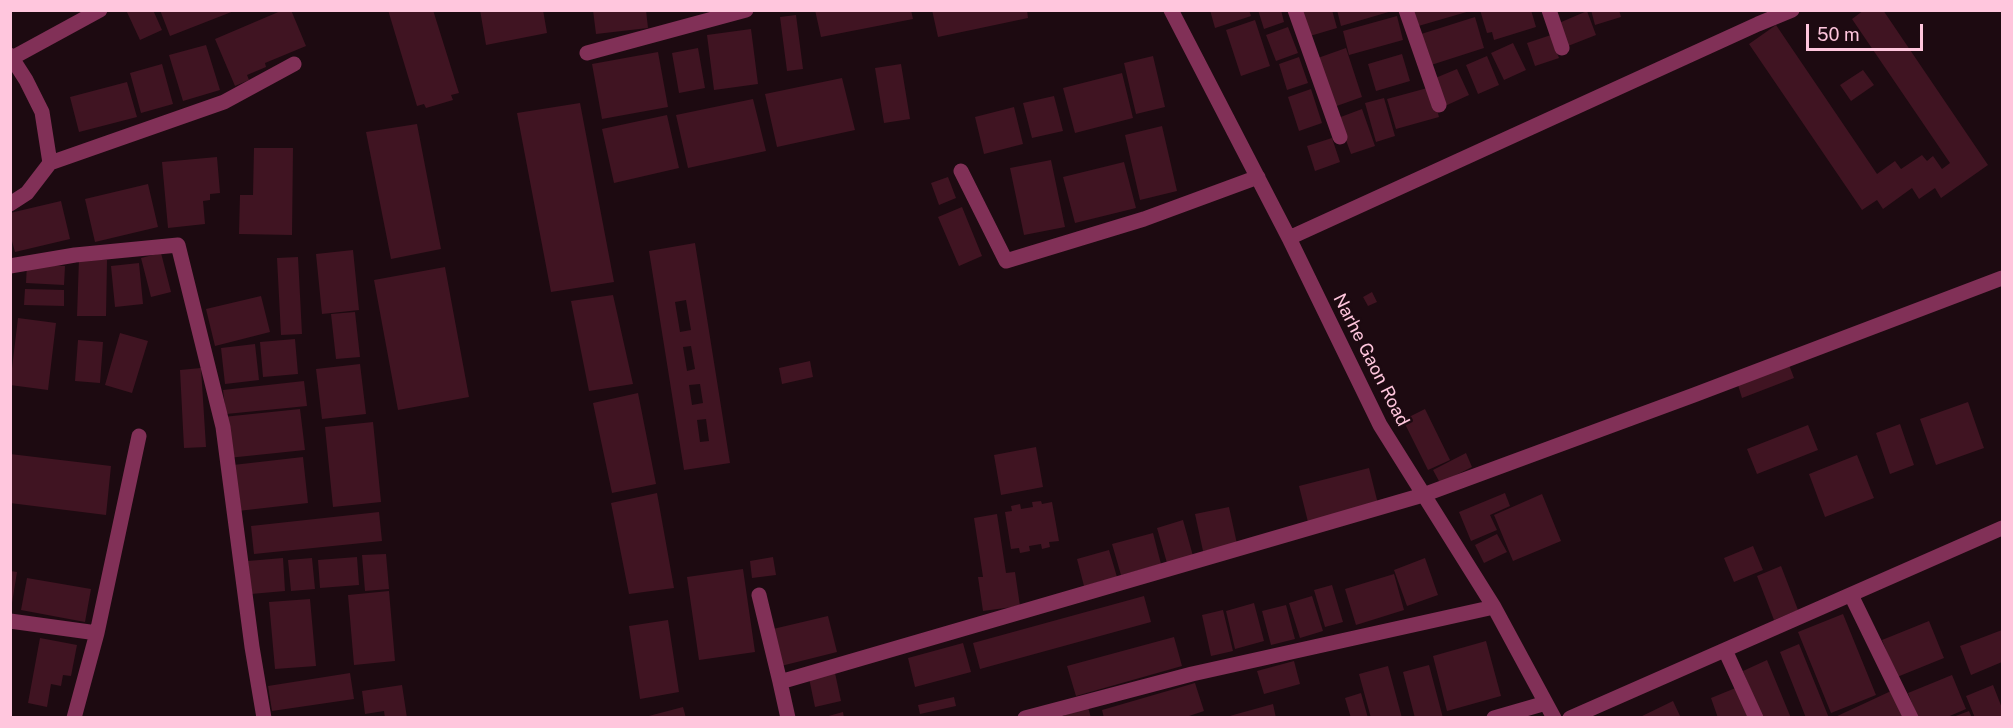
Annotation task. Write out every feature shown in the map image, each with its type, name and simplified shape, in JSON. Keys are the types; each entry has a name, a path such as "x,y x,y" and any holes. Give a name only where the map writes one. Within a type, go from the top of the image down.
{"street":[{"path":"50,163 42,112 12,60 100,10"},
{"path":"587,53 714,14 746,10"},
{"name":"Narhe Gaon Road","path":"1171,10 1289,238 1380,425 1494,607 1554,717"},
{"path":"1296,10 1340,137"},
{"path":"1406,10 1439,105"},
{"path":"1549,10 1562,48"},
{"path":"1289,238 1792,10"},
{"path":"10,204 27,193 50,163 224,102 294,64"},
{"path":"961,171 1006,261 1144,219 1258,177"},
{"path":"10,266 75,255 178,245 223,427 252,647 264,717"},
{"path":"780,682 1423,495 2002,278"},
{"path":"74,717 96,633 139,436"},
{"path":"1570,717 2002,528"},
{"path":"759,595 788,717"},
{"path":"1851,595 1911,717"},
{"path":"1025,717 1192,674 1494,607"},
{"path":"10,621 96,633"},
{"path":"1725,650 1755,717"},
{"path":"1494,717 1546,703"}],"building":[{"path":"126,10 153,10 162,30 140,40"},
{"path":"160,10 234,10 234,11 170,36"},
{"path":"283,10 291,10 306,46 265,63 266,67 247,75 249,80 235,86 215,39"},
{"path":"388,10 433,10 459,93 451,95 453,100 426,108 424,104 417,106"},
{"path":"480,10 543,10 547,33 486,45"},
{"path":"593,10 646,10 648,28 596,34"},
{"path":"815,10 911,10 913,19 821,37"},
{"path":"932,10 1027,10 1028,18 938,37"},
{"path":"1210,10 1249,10 1251,16 1215,28"},
{"path":"1258,10 1281,10 1284,22 1264,29"},
{"path":"1302,10 1332,10 1337,28 1310,36"},
{"path":"1337,10 1392,10 1392,11 1341,26"},
{"path":"1410,10 1470,10 1470,11 1415,27"},
{"path":"1480,10 1531,10 1536,27 1494,40 1492,32 1487,33"},
{"path":"1591,10 1619,10 1621,17 1595,25"},
{"path":"1864,10 1883,10 1988,165 1941,198 1935,188 1919,199 1912,188 1883,209 1877,200 1862,210 1749,44 1776,25 1877,174 1895,161 1901,169 1922,155 1927,161 1933,156 1942,169 1950,163 1852,19"},
{"path":"1587,11 1596,35 1568,46 1559,23"},
{"path":"796,15 803,69 787,71 780,17"},
{"path":"1397,16 1403,40 1349,55 1343,31"},
{"path":"1475,17 1484,48 1428,66 1418,35"},
{"path":"1255,20 1270,66 1241,76 1226,30"},
{"path":"1288,27 1298,53 1276,61 1266,35"},
{"path":"751,29 758,84 714,90 707,35"},
{"path":"1551,35 1559,58 1535,66 1527,43"},
{"path":"1513,43 1526,70 1504,80 1491,53"},
{"path":"206,45 220,90 183,101 169,55"},
{"path":"698,48 705,88 679,93 672,53"},
{"path":"1346,48 1362,97 1331,108 1315,59"},
{"path":"658,52 668,107 602,119 592,64"},
{"path":"1402,54 1410,81 1376,91 1368,64"},
{"path":"1153,56 1165,107 1136,114 1124,63"},
{"path":"1487,56 1499,85 1478,94 1466,65"},
{"path":"1299,57 1308,83 1287,90 1279,64"},
{"path":"162,64 173,104 141,113 130,73"},
{"path":"901,64 910,119 884,123 875,68"},
{"path":"1457,69 1469,95 1445,106 1433,79"},
{"path":"1863,70 1874,85 1851,101 1840,85"},
{"path":"1122,73 1133,118 1075,133 1063,88"},
{"path":"842,78 855,130 777,147 765,94"},
{"path":"127,82 137,117 79,132 70,97"},
{"path":"1431,87 1439,117 1396,129 1387,99"},
{"path":"1311,89 1322,123 1299,131 1288,97"},
{"path":"1054,96 1063,131 1032,138 1023,103"},
{"path":"1384,98 1395,136 1376,142 1365,103"},
{"path":"753,99 766,151 688,168 676,115"},
{"path":"580,103 614,282 551,292 517,113"},
{"path":"1014,107 1023,144 984,154 975,117"},
{"path":"1362,109 1375,146 1351,154 1338,118"},
{"path":"667,115 679,168 614,183 602,129"},
{"path":"417,124 441,249 391,259 366,132"},
{"path":"1162,126 1177,191 1140,200 1125,135"},
{"path":"1332,138 1340,162 1315,171 1307,146"},
{"path":"254,148 293,148 292,235 239,234 240,195 253,195"},
{"path":"217,157 220,193 210,194 210,200 203,201 205,224 168,228 162,162"},
{"path":"1051,160 1065,227 1024,235 1010,168"},
{"path":"1124,162 1136,208 1075,223 1063,177"},
{"path":"948,177 956,198 939,205 931,183"},
{"path":"148,184 158,227 95,242 85,199"},
{"path":"61,201 70,239 15,252 10,234 10,213"},
{"path":"962,207 982,256 959,266 938,217"},
{"path":"695,243 730,463 684,470 649,251","holes":["686,300 691,330 680,332 675,302","691,346 695,369 687,371 683,347","700,384 703,403 692,405 689,385","706,419 709,441 700,442 697,420"]},
{"path":"353,250 359,310 322,314 316,254"},
{"path":"161,253 171,292 151,297 141,258"},
{"path":"298,257 302,334 281,335 277,258"},
{"path":"79,259 107,260 106,316 77,316"},
{"path":"139,263 143,304 115,307 111,266"},
{"path":"27,264 65,266 64,285 26,283"},
{"path":"445,267 469,397 398,410 374,280"},
{"path":"25,289 64,290 64,306 24,305"},
{"path":"1372,292 1377,302 1368,306 1363,297"},
{"path":"613,295 633,384 589,391 571,301"},
{"path":"261,296 270,332 215,346 206,309"},
{"path":"355,312 360,357 336,359 331,314"},
{"path":"18,318 56,323 48,390 10,385"},
{"path":"120,333 148,341 132,393 105,385"},
{"path":"295,339 298,374 263,377 260,342"},
{"path":"78,340 103,342 100,383 75,381"},
{"path":"255,344 259,380 225,384 221,348"},
{"path":"810,361 813,377 782,384 779,368"},
{"path":"360,364 366,414 322,419 316,369"},
{"path":"1789,365 1794,378 1742,398 1738,385"},
{"path":"201,368 206,447 184,448 180,370"},
{"path":"304,381 307,406 226,414 223,390"},
{"path":"638,393 656,484 612,493 593,403"},
{"path":"1968,402 1984,448 1936,465 1920,419"},
{"path":"300,409 305,450 228,458 223,417"},
{"path":"1425,409 1450,460 1428,470 1403,420"},
{"path":"373,422 381,502 333,507 325,427"},
{"path":"1900,424 1914,465 1890,474 1876,433"},
{"path":"1808,425 1818,450 1757,474 1747,449"},
{"path":"1036,447 1043,487 1001,495 994,455"},
{"path":"1466,453 1472,467 1440,483 1433,470"},
{"path":"10,454 111,466 106,515 10,503"},
{"path":"1857,455 1874,498 1825,517 1809,474"},
{"path":"303,457 308,503 238,511 233,465"},
{"path":"1369,468 1378,504 1308,522 1299,486"},
{"path":"657,493 674,588 629,594 611,503"},
{"path":"1505,493 1510,506 1490,515 1497,530 1471,541 1459,512"},
{"path":"1542,494 1561,541 1513,561 1494,515"},
{"path":"1041,501 1042,504 1052,502 1059,541 1049,542 1050,547 1042,549 1041,544 1029,546 1030,551 1020,553 1019,548 1011,549 1005,512 1012,511 1011,506 1020,504 1021,509 1033,507 1032,502"},
{"path":"1229,507 1237,544 1203,551 1195,514"},
{"path":"379,512 382,541 254,554 251,526"},
{"path":"997,514 1006,573 1015,572 1020,606 983,611 978,577 983,577 974,518"},
{"path":"1183,520 1193,556 1167,563 1157,528"},
{"path":"1153,533 1161,564 1121,575 1112,544"},
{"path":"1497,534 1507,552 1484,563 1475,545"},
{"path":"1753,546 1763,570 1734,582 1724,558"},
{"path":"1109,550 1117,577 1084,586 1077,559"},
{"path":"386,554 389,589 365,591 362,555"},
{"path":"357,557 359,585 320,588 318,560"},
{"path":"773,557 776,575 752,578 750,561"},
{"path":"283,558 285,591 251,594 248,561"},
{"path":"312,558 315,589 291,591 288,560"},
{"path":"1425,558 1438,595 1407,606 1394,570"},
{"path":"1781,566 1798,610 1774,620 1757,576"},
{"path":"743,569 755,652 699,660 687,577"},
{"path":"10,571 17,572 12,603 10,603"},
{"path":"1394,574 1404,610 1356,625 1345,589"},
{"path":"27,578 91,589 85,622 21,610"},
{"path":"1332,585 1343,622 1325,627 1314,590"},
{"path":"389,591 395,661 354,665 348,595"},
{"path":"1144,596 1151,622 980,669 973,643"},
{"path":"1312,596 1323,631 1300,638 1289,603"},
{"path":"310,599 316,666 275,669 269,602"},
{"path":"1254,603 1264,641 1235,649 1226,611"},
{"path":"1286,605 1295,639 1271,645 1262,611"},
{"path":"1223,610 1233,651 1211,656 1202,615"},
{"path":"1843,614 1876,695 1831,713 1798,632"},
{"path":"828,616 837,652 781,666 773,629"},
{"path":"668,620 679,692 640,699 629,626"},
{"path":"1929,621 1944,658 1897,677 1882,640"},
{"path":"2002,630 2002,662 1971,675 1960,646"},
{"path":"1174,637 1182,666 1076,696 1067,666"},
{"path":"40,638 77,645 71,676 63,675 61,686 51,684 47,707 28,703"},
{"path":"1486,641 1501,696 1447,711 1433,656"},
{"path":"963,643 971,672 915,687 908,658"},
{"path":"1799,644 1829,718 1806,718 1780,652"},
{"path":"1767,660 1791,718 1762,718 1743,671"},
{"path":"1294,661 1300,684 1264,694 1257,671"},
{"path":"1429,665 1443,718 1415,718 1403,672"},
{"path":"1388,666 1402,718 1371,718 1359,674"},
{"path":"350,673 354,699 272,711 268,686"},
{"path":"835,673 841,701 815,707 809,678"},
{"path":"1952,675 1966,709 1945,718 1918,718 1908,693"},
{"path":"1195,683 1204,711 1183,718 1104,718 1102,710"},
{"path":"402,685 407,718 385,718 384,711 365,714 362,691"},
{"path":"1993,685 2002,708 2002,718 1975,718 1966,696"},
{"path":"1738,687 1750,718 1718,718 1711,698"},
{"path":"1891,691 1903,718 1833,718"},
{"path":"1361,693 1368,718 1351,718 1345,698"},
{"path":"954,697 956,706 920,714 918,705"},
{"path":"1673,701 1681,718 1638,718"},
{"path":"1273,704 1276,718 1226,717"},
{"path":"683,707 686,718 645,718 645,717"},
{"path":"1088,707 1091,718 1065,718 1064,714"},
{"path":"1969,711 1972,718 1953,718 1953,717"},
{"path":"843,712 844,718 825,718 825,717"}]}
